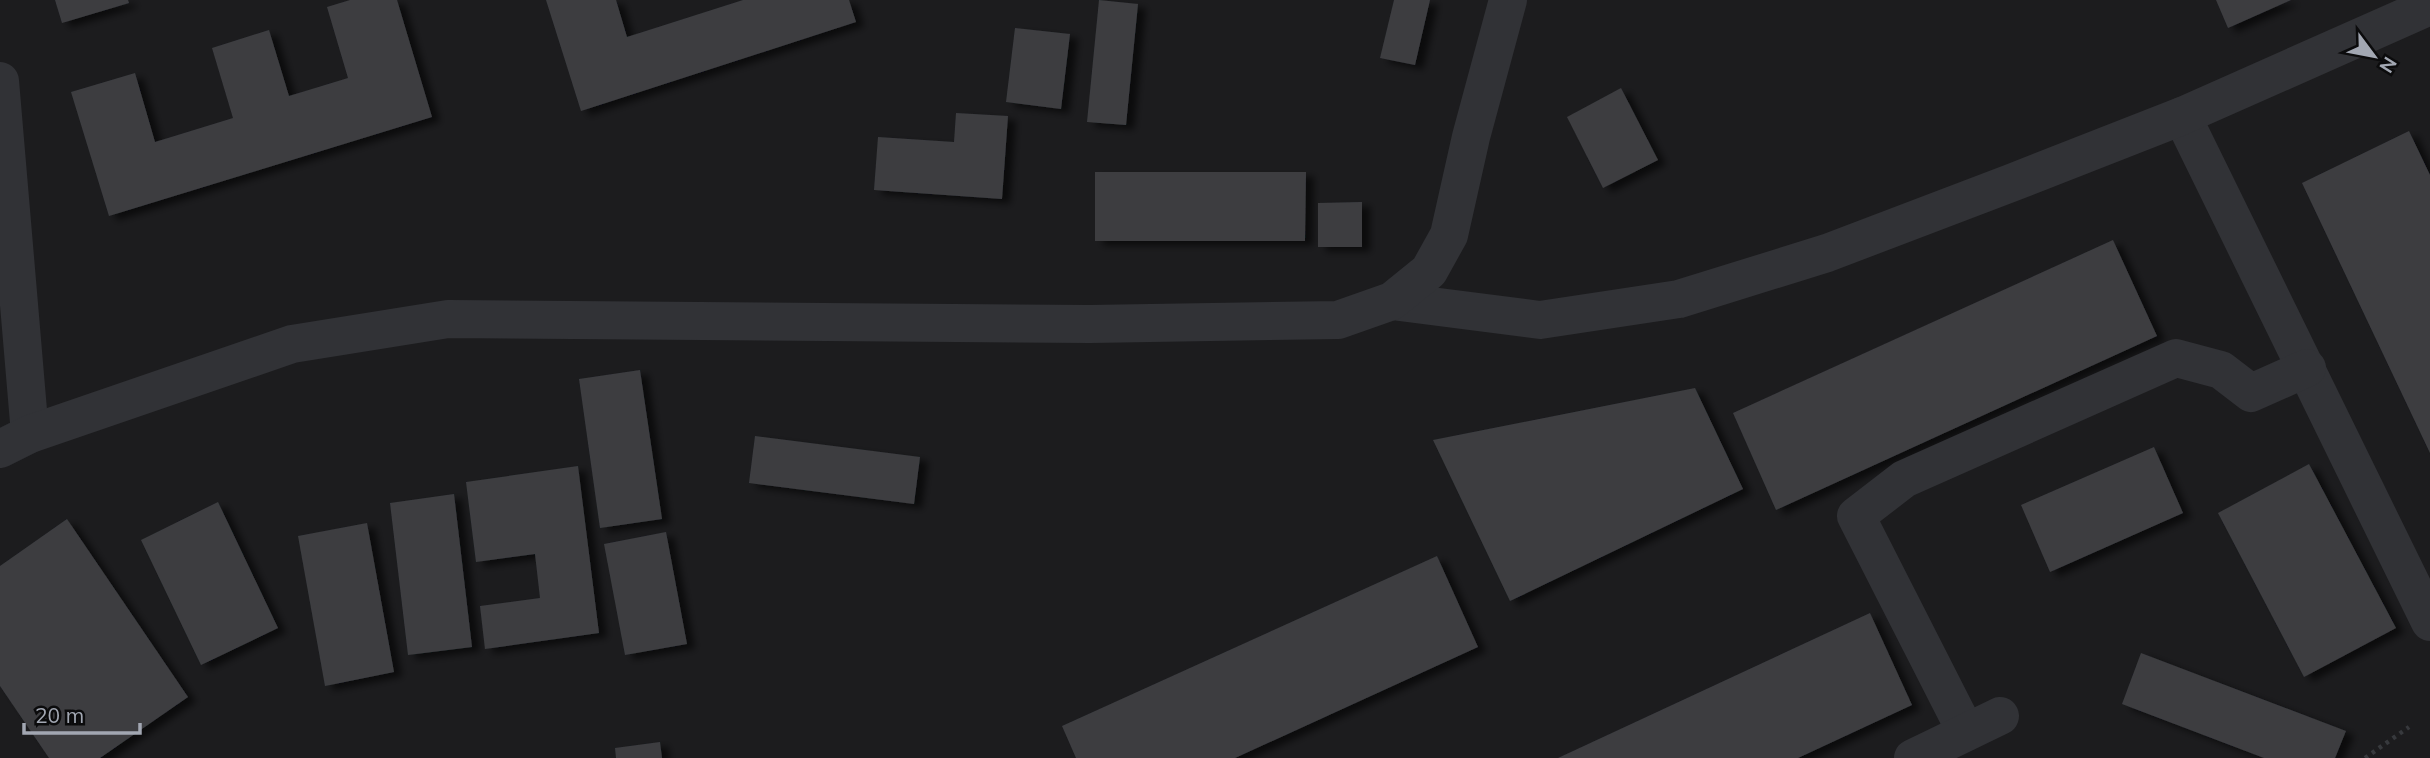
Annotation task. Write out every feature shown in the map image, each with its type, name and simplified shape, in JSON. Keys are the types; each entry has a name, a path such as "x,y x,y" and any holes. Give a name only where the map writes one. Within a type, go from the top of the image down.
{"street":[{"path":"0,81 15,442 292,344 448,319 1090,324 1338,320 1392,301 1429,271 1449,235 1471,137 1508,0"},
{"path":"1392,301 1540,320 1679,299 1827,253 2182,116 2430,6"},
{"path":"2182,116 2430,622"},
{"path":"1966,732 1856,516 1904,479 2176,359 2221,370 2251,393 2307,368"},
{"path":"1913,758 2000,716"}],"path":[{"path":"2365,758 2409,727"}],"shaded area":[{"path":"0,0 2430,0 2430,758 0,758"}],"building":[{"path":"55,0 128,0 129,3 62,23"},
{"path":"350,0 397,0 432,117 109,216 71,92 135,73 155,142 233,118 212,48 269,30 289,96 348,78 327,7"},
{"path":"546,0 616,0 627,37 743,0 849,0 856,22 581,111"},
{"path":"1099,0 1138,4 1126,125 1087,122"},
{"path":"1394,0 1430,0 1415,65 1380,58"},
{"path":"2216,0 2291,0 2228,28"},
{"path":"1015,28 1070,34 1061,109 1006,102"},
{"path":"1621,88 1658,160 1603,188 1567,117"},
{"path":"956,113 1008,116 1002,199 874,190 878,137 954,142"},
{"path":"2409,131 2430,175 2430,453 2302,183"},
{"path":"1095,172 1306,172 1305,241 1095,241"},
{"path":"1362,202 1362,247 1318,247 1318,203"},
{"path":"2113,240 2157,336 1776,510 1733,413"},
{"path":"640,370 662,519 600,528 579,379"},
{"path":"1695,388 1743,489 1510,601 1433,440"},
{"path":"755,436 920,457 914,504 749,483"},
{"path":"2154,447 2183,513 2050,572 2021,505"},
{"path":"2309,464 2396,628 2304,677 2218,513"},
{"path":"578,466 599,633 485,649 480,606 540,598 535,554 476,562 466,482"},
{"path":"454,494 472,647 408,655 390,503"},
{"path":"218,502 278,628 201,665 141,540"},
{"path":"67,519 188,697 100,758 49,758 0,686 0,566"},
{"path":"367,523 394,672 325,686 298,536"},
{"path":"666,532 687,644 625,655 604,544"},
{"path":"1437,556 1478,647 1235,758 1076,758 1062,726"},
{"path":"1870,613 1912,705 1798,758 1558,758"},
{"path":"2141,653 2346,731 2335,758 2264,758 2122,704"},
{"path":"660,742 662,758 616,758 615,748"}]}
